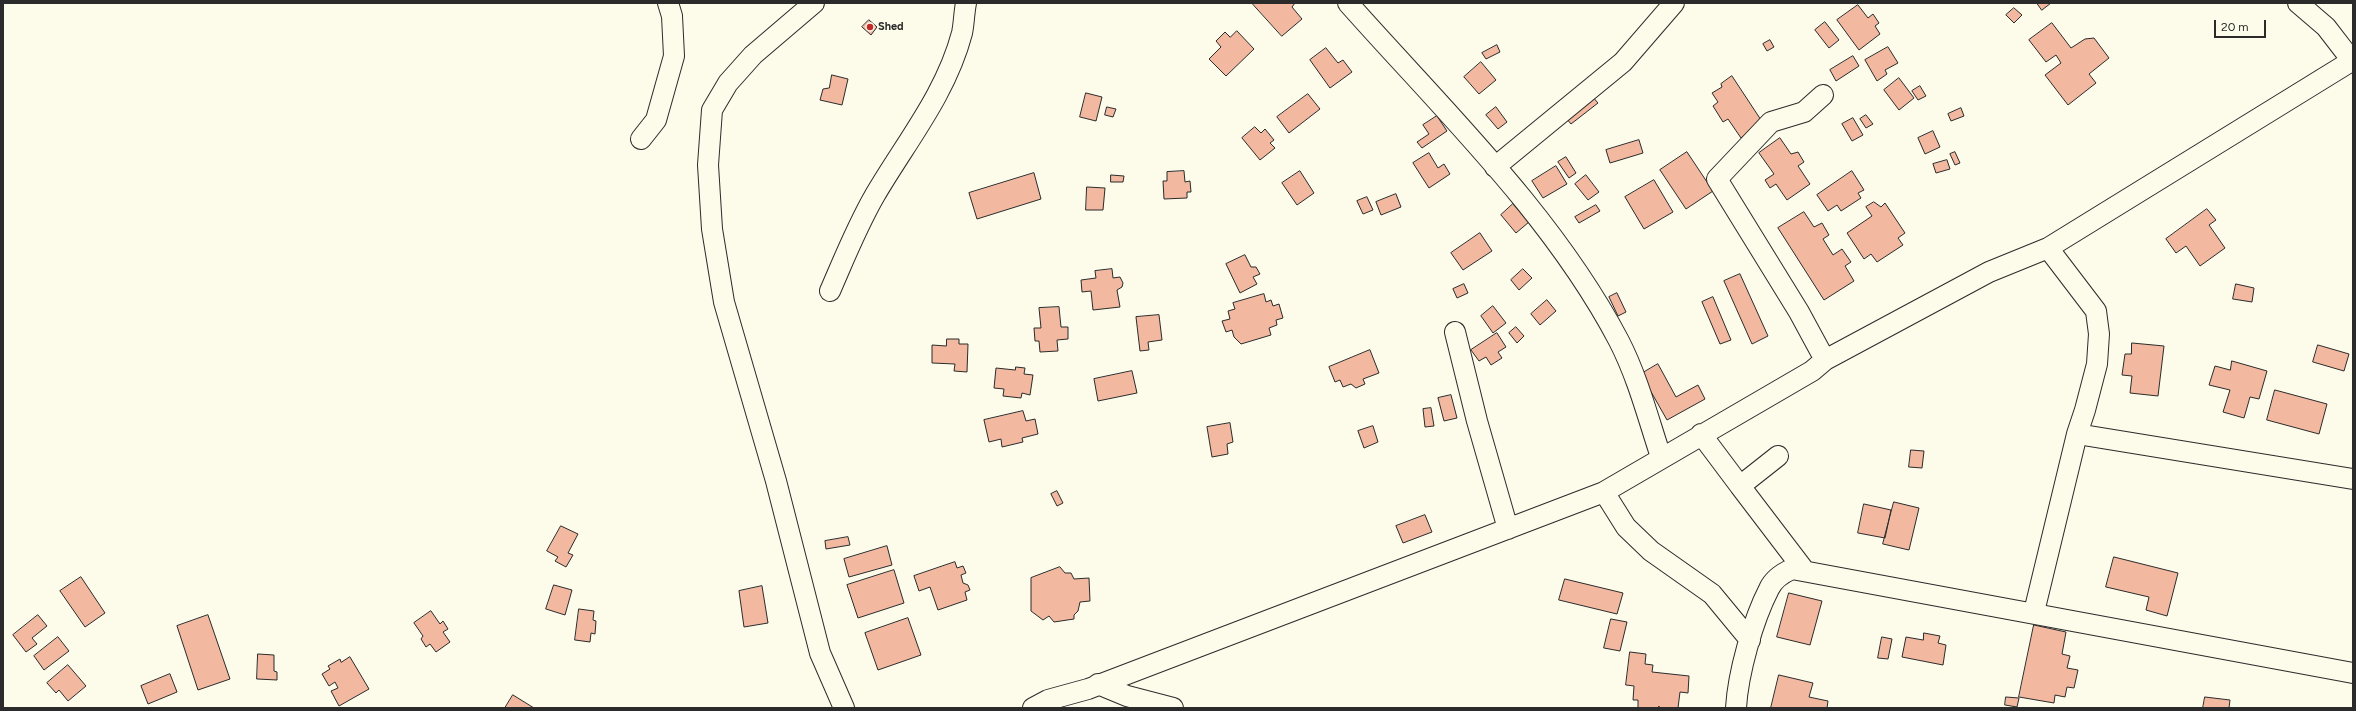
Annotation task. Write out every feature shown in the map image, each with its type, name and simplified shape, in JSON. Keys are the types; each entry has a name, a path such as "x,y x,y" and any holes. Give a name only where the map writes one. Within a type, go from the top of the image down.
{"street":[{"path":"640,139 656,120 674,56 672,16 668,3"},
{"path":"814,3 753,55 728,83 712,110 708,164 712,230 724,302 775,479 820,653 844,708"},
{"path":"830,292 858,226 874,196 929,110 951,66 962,32 966,3"},
{"path":"1348,3 1495,167 1544,226 1598,304 1633,371 1661,457"},
{"path":"1495,167 1623,62 1674,3"},
{"path":"1033,708 1048,700 1088,689 1604,492 1661,457 1812,370 1825,360 1989,272 2048,248 2353,61 2326,27 2298,3"},
{"path":"1823,95 1804,112 1771,122 1717,179 1799,312 1825,360"},
{"path":"2034,612 2077,434 2085,410 2096,364 2100,334 2096,312 2048,248"},
{"path":"1455,332 1477,422 1508,529"},
{"path":"1701,434 1804,570"},
{"path":"2077,434 2353,479"},
{"path":"1740,486 1778,456"},
{"path":"1604,492 1626,527 1651,552 1712,594 1750,640"},
{"path":"1736,708 1738,684 1750,640 1769,588 1782,574 1792,569 2034,612 2353,673"},
{"path":"1098,684 1127,696 1173,708"}],"building":[{"path":"1252,3 1295,3 1292,7 1302,19 1282,36"},
{"path":"2037,3 2051,3 2042,10"},
{"path":"1858,5 1868,18 1873,14 1879,23 1875,26 1880,34 1859,50 1837,20"},
{"path":"2014,8 2022,15 2014,23 2006,15"},
{"name":"Shed","path":"869,20 877,27 871,35 862,27"},
{"path":"1825,22 1839,40 1829,48 1815,30"},
{"path":"2052,23 2071,48 2085,39 2094,38 2109,58 2089,74 2096,83 2068,105 2045,75 2061,63 2056,55 2046,62 2029,40"},
{"path":"1237,31 1254,49 1226,76 1209,59 1221,47 1216,41 1225,32 1230,37"},
{"path":"1770,40 1774,47 1767,51 1763,44"},
{"path":"1497,45 1500,52 1486,59 1482,53"},
{"path":"1888,47 1898,63 1885,70 1887,74 1877,81 1865,60"},
{"path":"1326,48 1338,63 1343,60 1352,72 1330,88 1310,60"},
{"path":"1853,56 1859,66 1836,81 1830,70"},
{"path":"1481,62 1496,80 1479,94 1464,77"},
{"path":"832,75 848,79 842,105 820,100 823,89 829,88"},
{"path":"1732,76 1763,123 1741,138 1728,119 1723,122 1713,106 1718,102 1712,93 1722,87 1721,84"},
{"path":"1899,78 1914,98 1899,110 1884,90"},
{"path":"1920,86 1926,96 1918,100 1912,91"},
{"path":"1086,93 1102,97 1096,121 1080,117"},
{"path":"1308,94 1320,109 1289,133 1277,117"},
{"path":"1592,96 1598,103 1571,124 1566,118"},
{"path":"1107,107 1116,109 1113,117 1105,115"},
{"path":"1496,107 1507,122 1498,129 1486,115"},
{"path":"1961,108 1964,116 1951,121 1948,114"},
{"path":"1866,115 1873,124 1866,128 1860,119"},
{"path":"1437,116 1447,131 1422,148 1417,142 1429,134 1423,125"},
{"path":"1853,118 1863,135 1852,141 1842,124"},
{"path":"1255,127 1261,133 1265,129 1274,140 1270,143 1275,148 1260,160 1242,138"},
{"path":"1933,131 1940,147 1925,154 1918,138"},
{"path":"1780,138 1791,154 1798,152 1804,162 1798,166 1810,184 1787,200 1776,184 1770,188 1765,180 1774,174 1759,153"},
{"path":"1639,140 1643,153 1610,163 1606,150"},
{"path":"1687,152 1713,191 1686,209 1660,170"},
{"path":"1955,152 1960,163 1955,165 1950,154"},
{"path":"1429,153 1438,168 1444,164 1450,174 1429,188 1413,163"},
{"path":"1566,157 1576,173 1569,178 1558,162"},
{"path":"1947,160 1950,169 1936,173 1933,164"},
{"path":"1556,166 1567,184 1543,198 1532,181"},
{"path":"1184,171 1185,182 1190,181 1191,192 1187,192 1187,198 1164,199 1163,181 1167,181 1167,172"},
{"path":"1300,171 1314,193 1297,205 1282,183"},
{"path":"1852,171 1864,190 1858,193 1861,198 1841,211 1837,205 1828,211 1817,195"},
{"path":"1034,173 1041,199 977,219 969,193"},
{"path":"1111,175 1124,176 1123,182 1111,182"},
{"path":"1586,175 1599,192 1588,200 1575,184"},
{"path":"1654,180 1673,212 1644,229 1625,197"},
{"path":"1087,187 1105,188 1103,210 1086,210"},
{"path":"1396,194 1401,207 1381,215 1376,202"},
{"path":"1367,197 1373,210 1363,214 1357,201"},
{"path":"1874,202 1881,207 1885,203 1905,233 1898,238 1903,245 1877,262 1871,254 1864,259 1847,233 1872,216 1866,207"},
{"path":"1513,204 1529,222 1516,233 1501,215"},
{"path":"1596,205 1600,211 1579,223 1575,217"},
{"path":"2207,209 2216,220 2209,225 2225,248 2200,266 2186,246 2176,253 2166,239"},
{"path":"1804,212 1814,227 1822,223 1829,235 1823,239 1833,255 1842,249 1851,262 1845,266 1854,281 1824,300 1778,228"},
{"path":"1480,233 1492,251 1463,270 1451,253"},
{"path":"1245,255 1251,267 1256,267 1260,274 1253,277 1257,284 1240,293 1226,264"},
{"path":"1112,269 1113,278 1120,277 1123,283 1122,287 1117,290 1120,307 1093,310 1091,291 1082,292 1081,280 1096,278 1095,271"},
{"path":"1523,269 1532,278 1519,290 1511,280"},
{"path":"1740,274 1768,336 1752,344 1724,281"},
{"path":"1464,284 1468,293 1457,298 1453,289"},
{"path":"2236,284 2254,288 2252,302 2233,299"},
{"path":"1617,293 1626,312 1618,316 1609,297"},
{"path":"1264,294 1266,302 1271,300 1273,306 1279,304 1283,318 1276,320 1277,325 1269,328 1271,335 1241,344 1234,337 1232,330 1226,332 1222,321 1230,319 1228,311 1235,309 1233,303"},
{"path":"1713,297 1731,340 1720,344 1702,302"},
{"path":"1547,300 1556,311 1540,325 1531,314"},
{"path":"1493,306 1506,323 1493,333 1481,316"},
{"path":"1059,307 1061,327 1068,327 1068,339 1057,340 1058,351 1040,352 1039,341 1035,341 1034,328 1041,328 1039,308"},
{"path":"1159,315 1162,340 1148,342 1149,350 1140,351 1136,317"},
{"path":"1516,327 1524,336 1517,343 1509,333"},
{"path":"1497,333 1506,347 1498,352 1502,358 1491,365 1486,357 1479,361 1471,350"},
{"path":"947,339 959,339 959,344 968,344 967,372 954,371 955,364 932,363 932,345 946,346"},
{"path":"2132,343 2164,346 2158,396 2130,393 2132,376 2122,375 2125,354 2131,354"},
{"path":"2318,345 2349,354 2344,371 2313,362"},
{"path":"1370,350 1379,373 1363,379 1365,384 1356,388 1351,384 1343,387 1340,380 1335,382 1329,367"},
{"path":"2232,361 2267,371 2259,399 2250,397 2244,418 2223,412 2230,390 2209,385 2215,366 2230,370"},
{"path":"1658,364 1676,397 1698,385 1705,399 1667,420 1641,374"},
{"path":"1016,367 1025,368 1024,374 1033,375 1030,395 1022,393 1021,398 1003,396 1004,389 994,388 996,368 1015,370"},
{"path":"1132,371 1137,393 1098,401 1094,379"},
{"path":"2275,390 2327,404 2319,434 2267,420"},
{"path":"1451,395 1457,418 1444,421 1438,398"},
{"path":"1431,408 1434,426 1425,427 1423,409"},
{"path":"1023,411 1026,421 1035,419 1038,434 1022,438 1023,442 1002,447 1001,439 989,442 984,420"},
{"path":"1230,423 1233,442 1227,444 1228,454 1212,457 1207,427"},
{"path":"1373,426 1378,442 1364,448 1358,431"},
{"path":"1911,450 1924,451 1922,468 1909,467"},
{"path":"1057,491 1063,503 1057,506 1051,494"},
{"path":"1894,502 1919,508 1909,550 1883,544"},
{"path":"1864,504 1891,510 1885,538 1858,533"},
{"path":"1425,515 1432,532 1403,543 1396,526"},
{"path":"561,526 578,534 568,553 573,555 566,567 555,561 558,557 547,551"},
{"path":"848,537 850,545 826,549 825,541"},
{"path":"887,546 892,565 849,577 844,559"},
{"path":"2114,557 2178,573 2167,616 2146,610 2149,597 2106,587"},
{"path":"955,562 957,568 963,566 966,573 961,575 963,583 968,585 970,590 965,592 967,600 938,610 930,587 919,591 914,576"},
{"path":"1060,567 1065,573 1071,573 1074,579 1089,578 1090,601 1080,602 1078,611 1074,615 1074,619 1054,622 1049,616 1043,620 1031,611 1031,578"},
{"path":"894,570 904,603 858,618 847,585"},
{"path":"81,577 105,613 85,627 60,591"},
{"path":"1565,579 1623,593 1617,614 1559,600"},
{"path":"554,585 572,590 565,615 546,609"},
{"path":"762,586 768,623 744,627 739,591"},
{"path":"1789,593 1822,601 1810,645 1777,637"},
{"path":"579,609 594,611 593,620 596,621 595,634 591,633 590,642 575,640"},
{"path":"431,611 440,624 443,621 448,629 443,632 450,642 436,652 430,644 426,647 421,639 423,636 414,623"},
{"path":"38,615 47,626 32,638 37,644 26,652 13,635"},
{"path":"208,615 230,679 198,690 177,626"},
{"path":"908,618 921,655 878,670 865,633"},
{"path":"1611,619 1627,622 1620,651 1604,648"},
{"path":"2034,625 2066,632 2062,654 2070,656 2067,668 2078,670 2074,688 2067,687 2065,697 2055,695 2054,703 2019,697"},
{"path":"1924,633 1940,636 1938,643 1946,645 1943,665 1902,657 1906,637 1923,640"},
{"path":"58,637 69,651 44,670 34,656"},
{"path":"1882,637 1892,639 1888,659 1878,658"},
{"path":"1630,652 1646,654 1645,664 1653,665 1652,672 1689,676 1688,693 1680,692 1678,708 1659,708 1659,706 1658,708 1638,708 1638,700 1633,700 1634,686 1626,685"},
{"path":"258,654 274,655 274,671 277,672 277,680 257,679"},
{"path":"350,657 369,689 339,706 331,691 338,688 335,682 329,686 322,674 330,669 328,666 340,659 341,662"},
{"path":"68,665 86,686 68,701 59,690 56,693 47,683"},
{"path":"170,674 177,692 148,704 141,686"},
{"path":"1779,675 1813,683 1809,697 1828,701 1827,708 1771,708"},
{"path":"513,695 534,708 505,708"},
{"path":"2006,697 2019,698 2017,707 2005,705"},
{"path":"2205,697 2230,700 2229,708 2203,708"}],"place":[{"name":"Shed","path":"870,27"}]}
